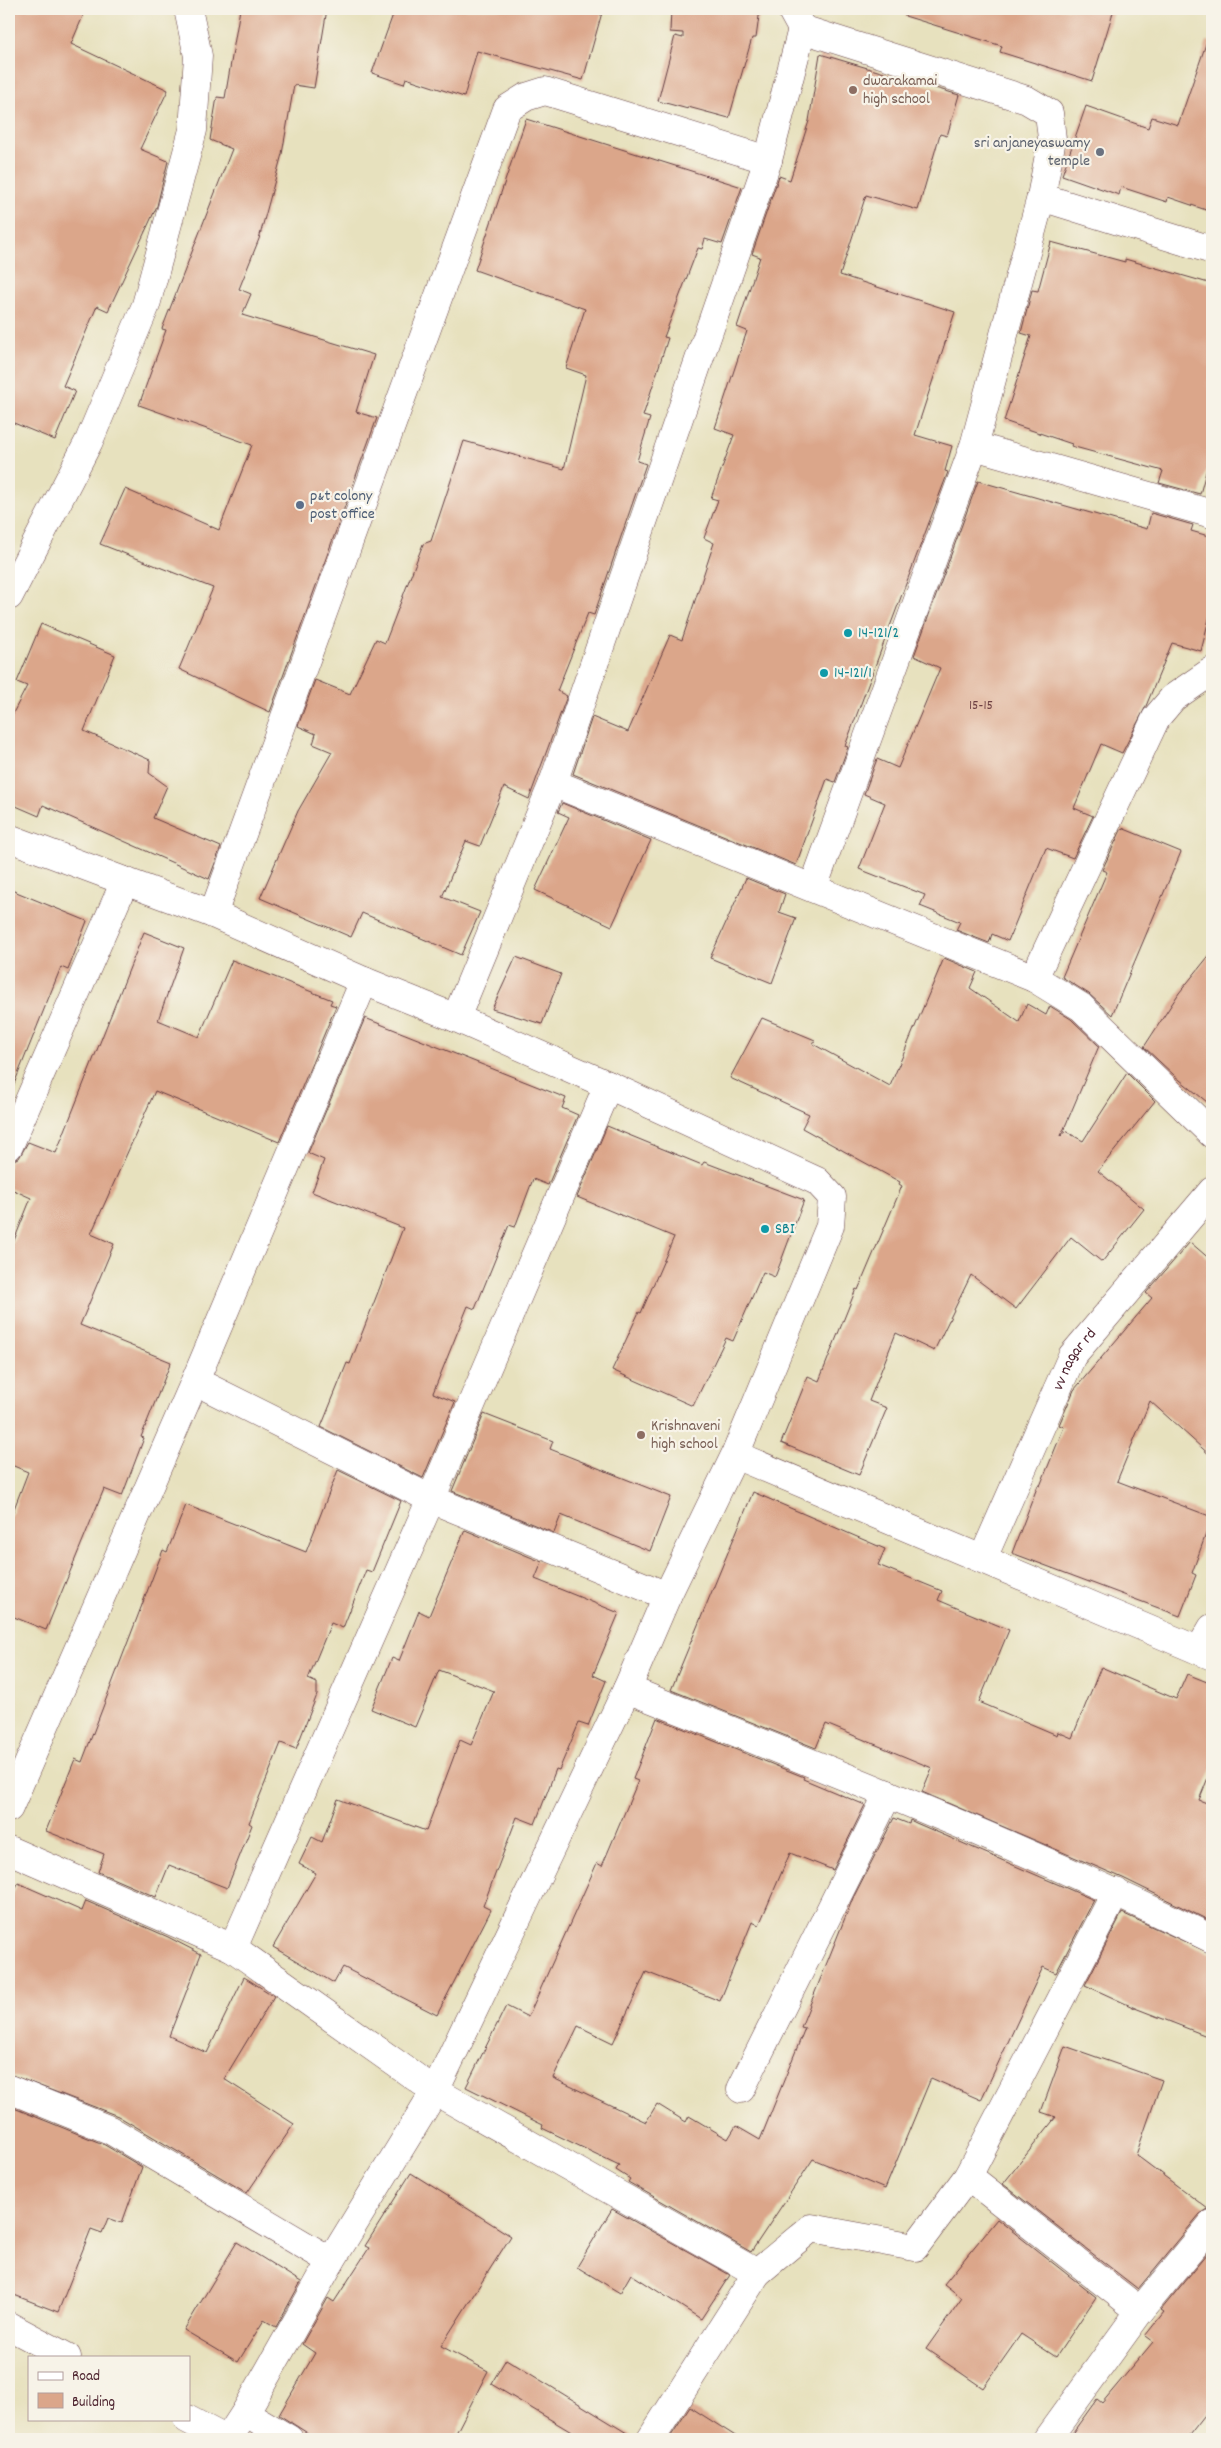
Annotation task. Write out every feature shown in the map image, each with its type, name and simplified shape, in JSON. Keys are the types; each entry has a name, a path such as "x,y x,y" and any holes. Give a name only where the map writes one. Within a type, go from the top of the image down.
{"street":[{"path":"9,596 89,440 146,305 194,130 198,56 188,9"},
{"path":"456,1018 553,783 768,160 796,19 1027,100 1049,113 1052,139 1040,197 974,446 813,888"},
{"path":"213,914 507,109 526,97 545,92 768,160"},
{"path":"1040,197 1212,250"},
{"path":"974,446 1212,514"},
{"path":"1034,978 1156,718 1173,698 1212,671"},
{"path":"553,783 1034,978 1082,1007 1212,1134"},
{"path":"9,838 213,914 364,982 456,1018 817,1181 832,1197 830,1226 735,1455 667,1596 627,1689 435,2091 331,2261 245,2413 226,2439 189,2420"},
{"path":"9,1146 125,881"},
{"path":"9,1808 195,1381 364,982"},
{"path":"233,1948 431,1499 608,1085"},
{"name":"vv nagar rd","path":"983,1558 1072,1356 1212,1191"},
{"path":"195,1381 431,1499 667,1596"},
{"path":"735,1455 983,1558 1208,1644"},
{"path":"627,1689 888,1794 1116,1892 1212,1939"},
{"path":"741,2089 888,1794"},
{"path":"9,1850 233,1948 435,2091 757,2273"},
{"path":"651,2439 757,2273 811,2228 915,2247 968,2176 1116,1892"},
{"path":"9,2089 110,2130 331,2261"},
{"path":"968,2176 1140,2311"},
{"path":"1048,2439 1140,2311 1212,2224"},
{"path":"9,2326 65,2356"},
{"path":"245,2413 289,2439"}],"building":[{"path":"9,9 86,9 71,44 168,90 140,149 168,161 157,206 108,311 97,306 63,386 75,391 55,440 9,421"},
{"path":"240,9 327,9 314,88 294,85 282,154 259,239 239,289 251,294 242,315 374,355 356,412 377,418 270,712 179,669 213,588 100,544 125,489 219,530 252,445 139,405 166,330 162,329 232,149 210,140 217,97 225,98"},
{"path":"395,9 603,9 583,80 477,51 464,97 406,78 404,84 372,73"},
{"path":"671,9 760,9 756,38 752,38 729,118 658,101 675,36 683,38 683,33 670,32"},
{"path":"906,9 1114,9 1092,81 1000,52 1002,46 905,16"},
{"path":"1207,41 1212,42 1212,212 1168,197 1167,202 1121,187 1119,195 1062,175 1086,106 1148,128 1152,117 1178,125"},
{"path":"820,54 959,95 947,136 940,134 918,210 866,195 840,275 955,312 915,435 952,446 945,471 948,472 845,746 848,747 835,782 827,779 796,865 573,774 592,717 628,732 670,635 682,640 714,543 704,538 718,500 711,498 734,435 715,428 747,331 737,327 760,257 752,254 779,176 790,180 809,121"},
{"path":"526,119 742,187 722,244 705,239 702,249 698,248 664,337 668,338 643,416 650,418 637,461 646,464 594,615 588,613 557,691 567,696 529,799 504,787 480,846 466,841 442,897 480,912 461,955 362,913 351,937 260,898 298,811 332,752 313,744 316,734 298,726 315,680 350,694 376,639 385,643 423,544 431,541 464,441 564,469 586,375 566,368 585,309 475,270"},
{"path":"1051,242 1125,262 1125,259 1212,284 1212,450 1200,494 1159,483 1163,471 1071,446 1072,444 1004,421 1031,336 1021,333 1032,290 1038,291"},
{"path":"978,481 1147,529 1151,513 1193,525 1191,531 1212,537 1212,607 1201,651 1172,643 1146,706 1122,753 1101,744 1074,808 1093,816 1073,858 1046,848 1008,941 992,934 989,943 956,930 960,922 920,906 925,895 859,869 885,803 864,794 877,759 898,768 940,668 914,656"},
{"path":"41,624 115,655 84,731 150,760 149,773 167,786 153,818 221,847 209,879 43,805 39,816 9,803 9,721 27,686 17,682"},
{"path":"562,803 651,840 612,926 535,890 569,817 558,812"},
{"path":"1122,828 1181,852 1112,1015 1089,994 1062,977 1107,872 1102,870"},
{"path":"746,878 785,894 779,912 796,918 772,983 710,958"},
{"path":"9,889 87,921 68,970 61,967 10,1094"},
{"path":"144,932 184,948 158,1020 199,1037 232,960 332,1000 330,1004 336,1006 279,1142 155,1091 91,1234 114,1244 80,1325 171,1362 141,1437 144,1438 122,1496 104,1489 46,1630 9,1615 9,1522 28,1472 9,1464 9,1253 31,1198 9,1188 9,1161 19,1158 28,1142 56,1153"},
{"path":"1212,952 1212,1106 1175,1076 1144,1047 1179,993"},
{"path":"516,957 561,974 542,1024 492,1009"},
{"path":"944,958 977,972 970,988 1019,1022 1027,1004 1046,1015 1050,1006 1071,1019 1099,1046 1061,1136 1065,1131 1083,1141 1127,1073 1155,1101 1098,1171 1144,1209 1102,1262 1071,1237 1016,1309 971,1275 934,1351 896,1333 869,1401 887,1408 859,1475 781,1443 808,1376 819,1381 856,1289 858,1290 902,1186 899,1184 900,1182 802,1128 809,1114 730,1078 762,1018 815,1040 813,1044 890,1086"},
{"path":"365,1018 566,1098 562,1108 578,1115 548,1185 533,1179 515,1227 509,1225 475,1309 468,1306 433,1393 455,1402 423,1478 321,1427 347,1363 350,1364 403,1228 312,1192 324,1160 308,1153"},
{"path":"607,1126 702,1165 704,1162 804,1200 775,1277 763,1272 733,1341 726,1338 693,1406 612,1370 639,1312 641,1313 674,1237 577,1197"},
{"path":"1190,1242 1212,1261 1212,1457 1150,1401 1117,1481 1212,1517 1192,1573 1196,1575 1180,1616 1012,1553 1038,1485 1040,1486 1064,1427 1059,1425 1074,1390 1152,1298 1146,1293"},
{"path":"484,1414 553,1441 550,1449 671,1497 650,1551 561,1515 554,1533 452,1491"},
{"path":"338,1470 401,1501 372,1572 366,1570 343,1628 331,1623 308,1679 317,1683 317,1695 296,1749 281,1743 249,1823 252,1825 227,1888 169,1865 156,1897 98,1872 104,1854 46,1831 75,1759 82,1762 163,1550 167,1552 186,1505 306,1552"},
{"path":"753,1492 885,1549 878,1565 942,1591 938,1600 1009,1630 979,1702 1057,1735 1058,1732 1072,1738 1101,1667 1176,1699 1187,1674 1212,1684 1212,1768 1199,1800 1212,1805 1212,1922 1123,1878 922,1792 932,1768 826,1724 816,1748 671,1690"},
{"path":"465,1530 542,1562 535,1579 619,1613 593,1675 606,1681 588,1726 579,1723 559,1770 556,1769 535,1824 517,1817 483,1906 491,1910 437,2015 343,1967 334,1983 273,1947 316,1873 299,1864 312,1837 322,1842 338,1799 426,1831 460,1740 471,1745 494,1691 439,1670 415,1727 371,1709 392,1658 399,1661 419,1611 429,1616"},
{"path":"657,1718 804,1777 803,1779 865,1805 833,1870 790,1853 759,1925 752,1922 720,2001 646,1972 613,2043 578,2026 553,2078 646,2122 657,2104 686,2122 689,2116 728,2139 736,2126 760,2140 805,2028 801,2027 853,1898 894,1818 909,1824 910,1820 1094,1900 1056,1973 1043,1967 981,2100 931,2078 885,2189 813,2159 751,2252 628,2182 630,2179 616,2170 619,2165 542,2128 543,2125 466,2087 506,2006 528,2017 597,1863 602,1866 638,1781 633,1779"},
{"path":"18,1883 82,1911 86,1901 168,1937 201,1954 169,2036 207,2053 244,1977 274,1996 224,2079 294,2124 247,2193 118,2116 9,2074 9,1903"},
{"path":"1122,1913 1212,1954 1212,2038 1135,2008 1085,1985"},
{"path":"1065,2046 1162,2080 1136,2155 1208,2209 1200,2214 1138,2289 1003,2184 1056,2117 1041,2112"},
{"path":"9,2106 103,2144 142,2167 122,2223 108,2218 102,2233 91,2229 58,2312 9,2293"},
{"path":"411,2173 511,2236 441,2346 488,2371 453,2439 317,2439 279,2415 315,2353 302,2344 328,2298 334,2302 369,2248 365,2246"},
{"path":"612,2209 730,2275 701,2319 631,2274 620,2293 577,2267"},
{"path":"997,2219 1096,2297 1056,2357 1021,2334 983,2388 926,2349 962,2298 944,2284"},
{"path":"237,2242 301,2282 276,2327 264,2320 238,2362 184,2330"},
{"path":"1212,2248 1212,2406 1186,2439 1068,2439 1097,2399 1102,2403 1153,2342 1145,2336 1164,2312 1161,2310"},
{"path":"506,2359 636,2439 583,2439 491,2384"},
{"path":"690,2407 740,2439 669,2439"}],"place":[{"name":"dwarakamai high school","path":"853,90"},
{"name":"sri anjaneyaswamy temple","path":"1100,152"},
{"name":"p&t colony post office","path":"300,505"},
{"name":"14-121/2","path":"848,633"},
{"name":"14-121/1","path":"824,673"},
{"name":"SBI","path":"765,1229"},
{"name":"Krishnaveni high school","path":"641,1435"}]}
